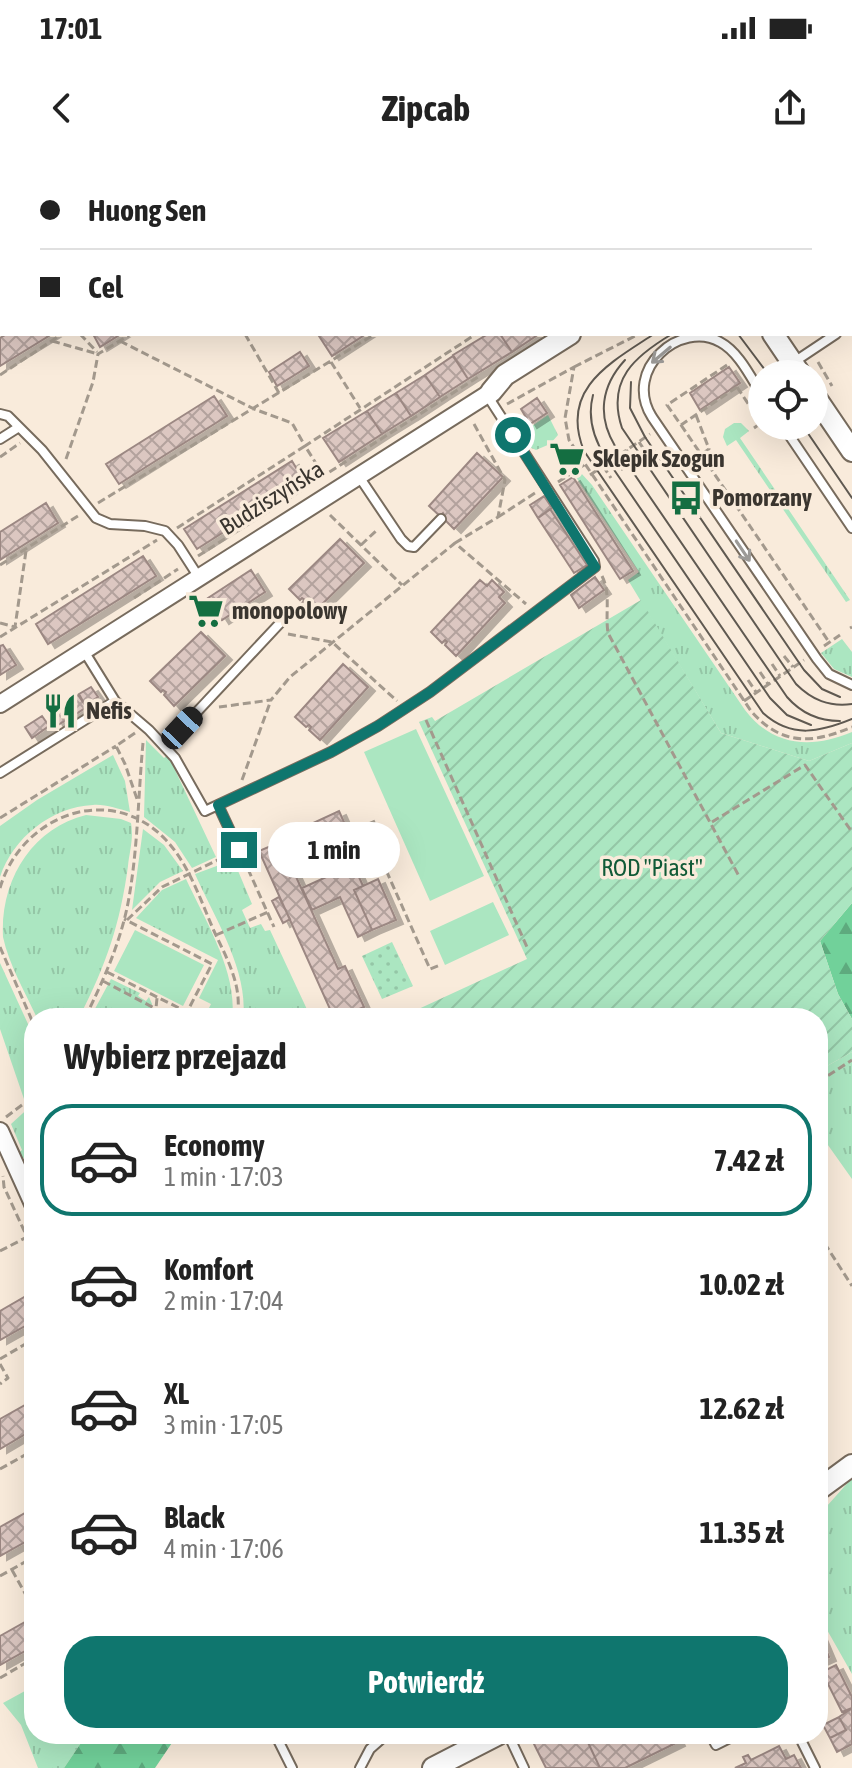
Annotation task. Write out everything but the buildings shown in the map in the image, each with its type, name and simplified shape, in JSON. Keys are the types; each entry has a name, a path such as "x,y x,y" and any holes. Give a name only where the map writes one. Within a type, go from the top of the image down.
{"street":[{"name":"Budziszyńska","path":"0,704 84,651 193,569 358,475 567,336"},
{"path":"774,336 790,360"},
{"path":"828,416 852,451"},
{"path":"0,1131 24,1186"},
{"path":"828,1483 852,1465"},
{"path":"433,1768 480,1744"}],"lane":[{"path":"804,360 812,350 833,336"},
{"path":"748,374 732,351 719,341 707,337 687,339 663,352 648,368 642,387 644,401 817,659 833,677 852,685"},
{"path":"84,651 115,701 165,746 185,772 205,811 353,741 405,709 595,567 488,386"},
{"path":"0,414 8,416 30,437 96,518 110,524 145,526 165,531 172,536 193,569"},
{"path":"0,439 19,427"},
{"path":"792,440 852,528"},
{"path":"358,475 408,546 414,547 441,519"},
{"path":"165,746 281,622"},
{"path":"0,773 115,701"},
{"path":"218,805 239,850"},
{"path":"280,1744 292,1768"},
{"path":"360,1768 376,1744"},
{"path":"513,1744 524,1768"},
{"path":"803,1744 815,1768"}],"path":[{"path":"0,375 59,336"},
{"path":"82,336 98,354"},
{"path":"52,341 98,354 128,336"},
{"path":"246,336 279,393"},
{"path":"0,565 372,336"},
{"path":"120,341 254,409 292,423 305,446 473,336"},
{"path":"549,379 635,336"},
{"path":"812,350 835,391"},
{"path":"61,474 93,382 98,354"},
{"path":"732,361 667,405 829,642"},
{"path":"331,362 360,408"},
{"path":"574,367 566,427 569,440 744,701 766,726 792,738 818,739 852,727"},
{"path":"681,425 743,383"},
{"path":"193,569 488,386"},
{"path":"737,387 748,404"},
{"path":"696,415 709,449"},
{"path":"474,424 505,480 498,517"},
{"path":"590,475 654,431"},
{"path":"0,457 30,437"},
{"path":"639,442 647,454"},
{"path":"701,455 718,444"},
{"path":"626,450 635,462"},
{"path":"614,458 623,470"},
{"path":"556,482 584,465"},
{"path":"603,466 611,478"},
{"path":"236,797 271,700 290,677 455,543 547,486"},
{"path":"329,514 402,585"},
{"path":"361,545 388,520"},
{"path":"455,543 536,613"},
{"path":"0,623 15,627 26,549"},
{"path":"595,567 608,591 605,613 608,633 740,878"},
{"path":"272,631 332,642 405,709"},
{"path":"817,651 840,635"},
{"path":"784,656 793,667"},
{"path":"744,701 808,657"},
{"path":"772,664 780,676"},
{"path":"760,672 768,684"},
{"path":"748,680 756,692"},
{"path":"199,710 271,700"},
{"path":"426,720 527,947"},
{"path":"0,818 145,726"},
{"path":"137,801 145,726"},
{"path":"90,1008 107,972 125,920 139,820 137,801 116,746"},
{"path":"712,822 805,765 852,832"},
{"path":"0,888 21,848 46,825 65,815 90,810 117,813 139,820 163,837 189,873 236,983 239,1008"},
{"path":"375,821 366,825 430,969 440,965"},
{"path":"125,920 162,887 239,850 274,927"},
{"path":"360,875 394,862"},
{"path":"216,935 277,911"},
{"path":"125,920 212,964 189,1008"},
{"path":"0,947 27,1008"},
{"path":"107,972 179,1008"},
{"path":"103,981 154,1008"},
{"path":"156,1008 157,997"},
{"path":"828,1076 852,1060"},
{"path":"0,1122 24,1104"},
{"path":"14,1165 2,1178 24,1230"},
{"path":"0,1251 24,1239"},
{"path":"828,1249 852,1286"},
{"path":"0,1384 8,1378 0,1361 24,1345"},
{"path":"0,1469 24,1456"},
{"path":"0,1576 24,1563"},
{"path":"12,1570 24,1591"},
{"path":"0,1678 24,1664"}],"green space":[{"path":"548,415 558,435 550,444 536,450 529,447 522,433"},
{"path":"734,423 741,423 748,430 740,438 850,600 846,602 736,440 727,446 723,437 725,429"},
{"path":"581,473 756,722 781,738 794,741 822,741 852,732 852,743 809,761 721,733 628,580 639,572 574,474"},
{"name":"ROD \"Piast\"","path":"641,600 721,733 809,761 852,743 852,903 820,941 838,994 852,1019 852,1052 828,1065 828,1008 421,1008 527,959 419,722 432,717 435,721"},
{"path":"842,639 852,652 852,677 834,669 821,653"},
{"path":"416,729 484,876 430,901 364,752"},
{"path":"146,740 164,758 168,755 216,857 192,868 175,842 144,817"},
{"path":"113,755 125,781 130,812 93,805 77,807 49,818 14,850 0,877 0,826"},
{"path":"86,815 131,823 131,846 121,906 105,961 84,1008 32,1008 13,968 3,937 7,895 14,876 36,844 50,831"},
{"path":"143,829 164,845 183,871 160,882 132,910"},
{"path":"222,864 225,870 236,866 252,904 242,910 250,928 261,924 265,931 270,930 306,1008 243,1008 241,982 235,963 195,874"},
{"path":"186,879 225,965 233,1008 209,1008 211,1004 199,998 218,960 136,918 162,890"},
{"path":"493,902 509,935 445,965 430,931"},
{"path":"852,903 852,1019 838,994 820,941"},
{"path":"135,930 204,965 183,1006 114,971"},
{"path":"392,942 413,986 382,999 362,956"},
{"path":"0,963 24,1015 24,1099 0,1029"},
{"path":"111,979 140,993 138,996 146,1001 149,997 152,1004 152,1008 95,1008"},
{"path":"852,1052 852,1179 828,1145 828,1065"},
{"path":"24,1112 24,1158 21,1159 18,1153 22,1150 11,1124"},
{"path":"852,1478 852,1674 828,1632 828,1505"},
{"path":"24,1691 24,1733 21,1725 3,1703"},
{"path":"29,1744 80,1744 64,1768 38,1768"},
{"path":"80,1744 171,1744 155,1768 64,1768"}],"tram line":[{"path":"651,336 606,367 584,394 578,411 578,429 584,451 763,713 785,727 806,731 852,719"},
{"path":"669,336 646,351 627,371 618,396 622,428 796,684 821,701 852,704"},
{"path":"740,336 758,360"},
{"path":"625,360 611,380 604,402 606,424 615,446 787,697 810,715 840,721"},
{"path":"631,382 630,408 645,437 804,670 822,689 840,697"},
{"path":"593,395 592,428 606,458 770,698 787,715 811,725"},
{"path":"813,440 852,498"}],"place":[{"name":"Sklepik Szogun","path":"567,459"},
{"name":"Pomorzany","path":"686,498"},
{"name":"monopolowy","path":"206,611"},
{"name":"Nefis","path":"60,711"}],"route":[{"path":"239,850 218,805 331,752 378,726 430,692 592,572 594,561 513,435"}]}
